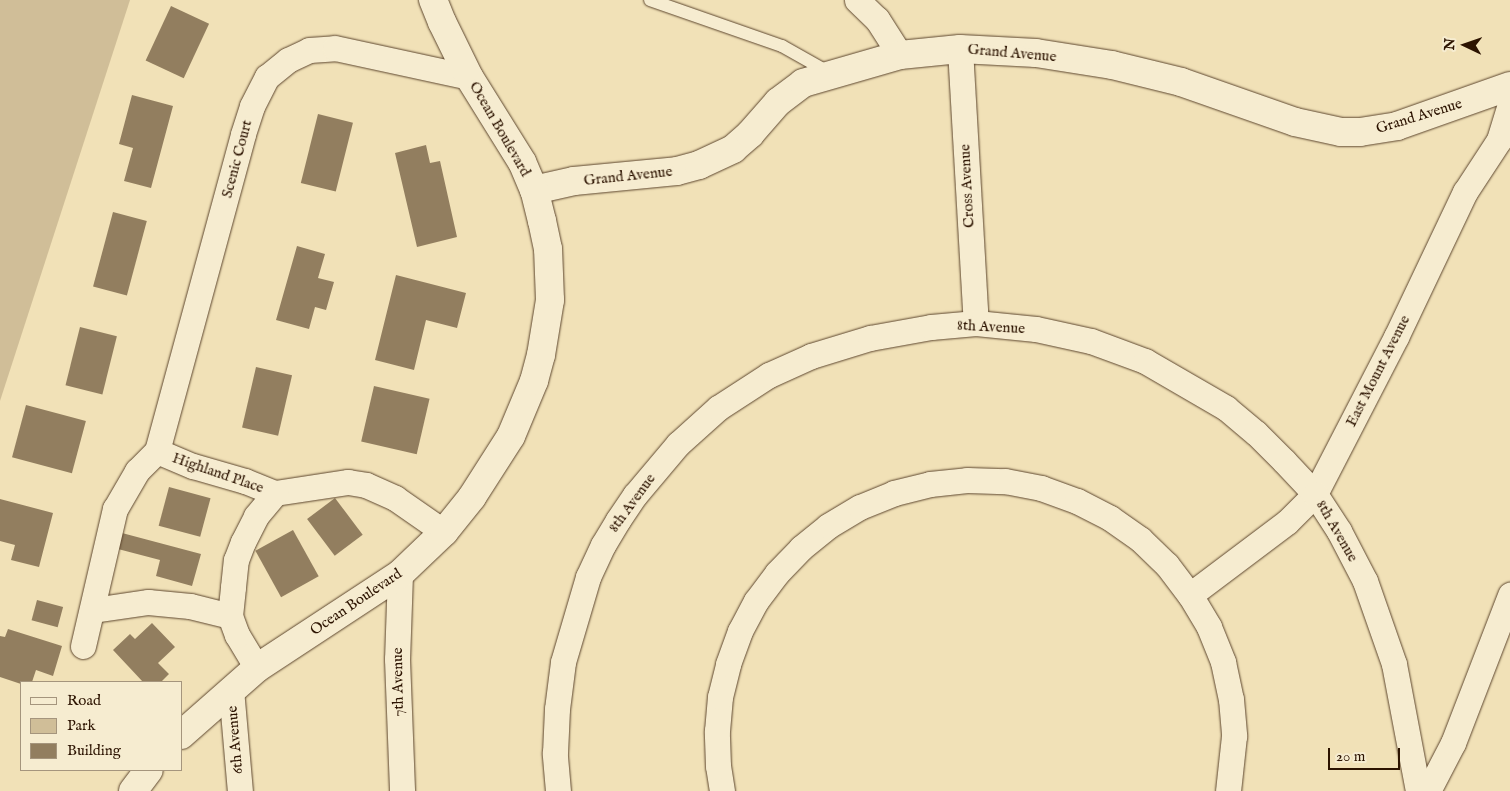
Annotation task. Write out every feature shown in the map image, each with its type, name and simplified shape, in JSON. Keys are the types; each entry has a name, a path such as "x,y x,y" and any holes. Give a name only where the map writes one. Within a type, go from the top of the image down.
{"street":[{"name":"Ocean Boulevard","path":"182,734 257,668 400,574 444,532 482,483 511,436 525,407 542,355 550,300 548,249 534,190 522,162 469,77 442,22 434,0"},
{"path":"857,0 877,19 900,55"},
{"name":"Scenic Court","path":"157,451 243,134 255,98 266,77 288,60 310,50 335,48 469,77"},
{"name":"Grand Avenue","path":"534,190 574,181 676,171 699,166 732,149 750,134 778,102 803,83 830,73 900,55 960,49 1036,53 1112,65 1181,82 1295,122 1342,132 1360,132 1397,126 1510,86"},
{"name":"Cross Avenue","path":"960,49 976,323"},
{"name":"East Mount Avenue","path":"1190,595 1287,522 1315,494 1396,337 1465,192 1499,140 1508,111"},
{"name":"8th Avenue","path":"558,791 555,753 557,709 568,640 588,577 603,545 618,520 635,495 678,444 718,408 769,375 811,356 870,338 931,326 976,323 1036,329 1091,341 1145,361 1226,408 1256,433 1315,494 1339,531 1365,581 1386,637 1394,664 1418,791"},
{"name":"Highland Place","path":"83,646 93,610 115,509 137,471 157,451 193,466 245,481 275,493 348,482 366,485 387,494 444,532"},
{"path":"722,791 716,731 720,697 728,664 740,631 756,601 777,573 801,548 828,526 860,507 894,493 930,484 967,480 1005,481 1041,488 1077,501 1110,518 1133,534 1167,565 1190,595 1209,627 1223,662 1231,699 1234,736 1228,791"},
{"name":"Highland Place","path":"257,668 237,635 230,616 236,560 242,542 256,516 275,493"},
{"name":"7th Avenue","path":"400,574 397,659 402,791"},
{"path":"1428,791 1453,743 1510,595"},
{"path":"93,610 134,602 148,602 190,606 230,616"},
{"name":"6th Avenue","path":"231,689 240,791"},
{"path":"133,791 148,771"}],"lane":[{"path":"650,0 782,46 830,73"}],"green space":[{"path":"0,0 130,0 0,401"}],"building":[{"path":"171,6 209,24 184,78 146,60"},
{"path":"132,95 173,106 151,188 124,181 133,148 119,144"},
{"path":"318,114 353,123 336,192 301,183"},
{"path":"426,145 430,163 440,161 457,237 417,247 395,153"},
{"path":"113,212 147,221 127,295 93,286"},
{"path":"297,246 325,254 318,278 334,282 326,310 315,307 309,329 276,320"},
{"path":"396,275 466,293 457,328 426,320 414,370 375,360"},
{"path":"80,327 117,336 102,394 65,385"},
{"path":"256,367 292,375 278,436 242,427"},
{"path":"374,386 430,399 417,454 361,442"},
{"path":"26,405 86,421 72,473 12,457"},
{"path":"169,487 211,498 200,537 159,526"},
{"path":"335,498 363,535 335,556 307,519"},
{"path":"0,499 53,513 39,567 11,560 15,545 0,541"},
{"path":"293,530 319,576 281,597 255,551"},
{"path":"122,533 201,554 192,586 156,576 160,560 118,549"},
{"path":"37,600 63,607 58,627 32,620"},
{"path":"152,623 175,647 158,663 169,674 162,681 142,681 113,650 130,634 135,639"},
{"path":"8,629 62,646 53,676 36,670 32,681 20,681 20,684 0,677 0,636 5,637"}]}
